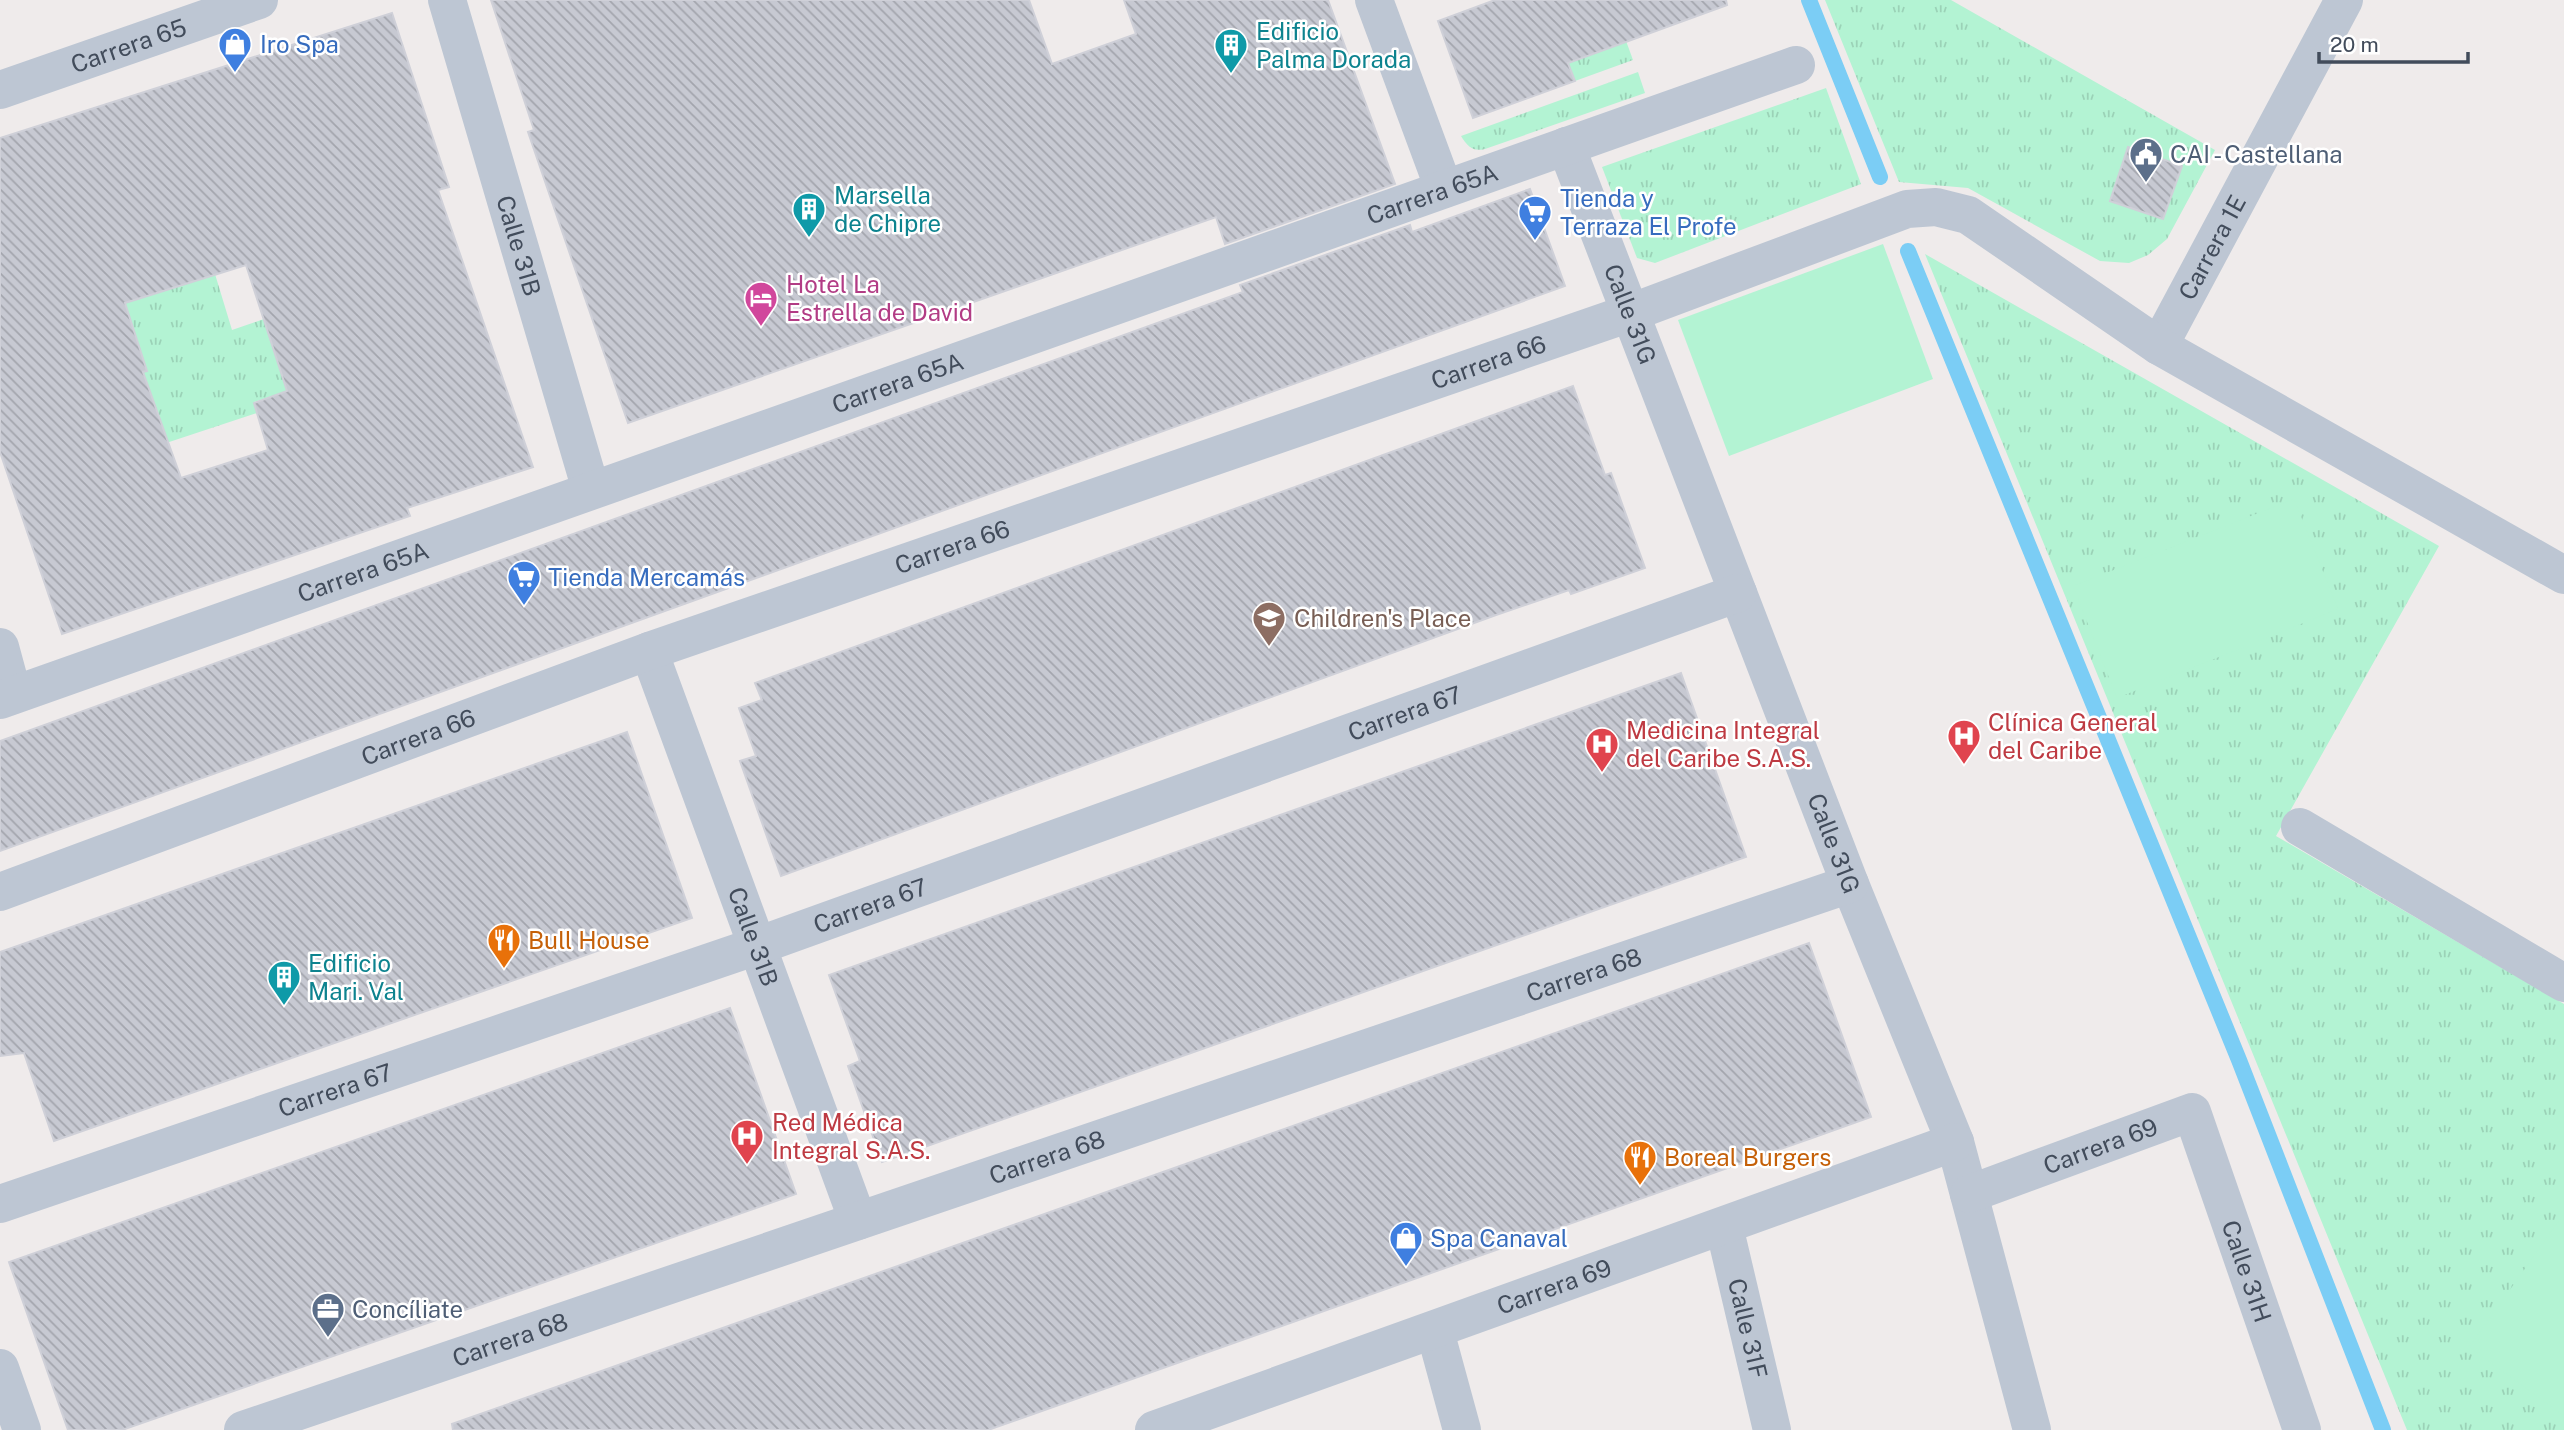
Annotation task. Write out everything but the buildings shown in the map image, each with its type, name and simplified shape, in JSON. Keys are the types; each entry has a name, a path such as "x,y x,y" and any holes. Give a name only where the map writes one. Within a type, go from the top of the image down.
{"street":[{"name":"Carrera 65","path":"0,90 259,0"},
{"name":"Calle 31B","path":"447,0 592,490"},
{"path":"1374,0 1444,189"},
{"name":"Carrera 1E","path":"2159,346 2344,0"},
{"name":"Carrera 65A","path":"7,698 1796,65"},
{"name":"Calle 31G","path":"1566,146 1850,884 1955,1142 2032,1430"},
{"name":"Carrera 66","path":"0,892 649,651 1630,313 1907,209 1936,207 1968,215 2159,346 2564,575"},
{"name":"Carrera 67","path":"0,1204 757,946 1738,593"},
{"path":"0,647 7,698"},
{"name":"Calle 31B","path":"649,651 858,1221"},
{"path":"2300,827 2564,983"},
{"name":"Carrera 68","path":"243,1430 1850,884"},
{"name":"Carrera 69","path":"1969,1194 2192,1112"},
{"name":"Calle 31H","path":"2192,1112 2302,1430"},
{"name":"Carrera 69","path":"1154,1430 1955,1142"},
{"name":"Calle 31F","path":"1724,1226 1772,1430"},
{"path":"1435,1331 1462,1430"},
{"path":"0,1368 22,1430"}],"green space":[{"path":"1825,0 1951,0 2215,150 2167,239 2148,255 2129,263 2100,261 1968,188 1899,182"},
{"path":"1614,8 1633,60 1575,81 1555,30"},
{"path":"1638,72 1645,93 1485,149 1471,148 1461,136"},
{"path":"1826,88 1861,184 1655,263 1637,258 1602,167"},
{"path":"1883,244 1933,379 1729,456 1678,320"},
{"path":"1925,254 2439,546 2276,836 2564,1004 2564,1430 2407,1430"},
{"path":"215,274 232,330 264,319 287,391 254,402 257,413 136,453 82,392 147,371 125,303"},
{"path":"2294,499 2338,609 2117,698 2073,586"},
{"path":"2564,1214 2564,1416 2469,1347"}],"waterway":[{"path":"1809,0 1880,177"},
{"path":"1908,251 2239,1060 2383,1430"}],"place":[{"name":"Iro Spa","path":"235,74"},
{"name":"Edificio Palma Dorada","path":"1231,75"},
{"name":"CAI - Castellana","path":"2146,184"},
{"name":"Marsella de Chipre","path":"809,239"},
{"name":"Tienda y Terraza El Profe","path":"1535,242"},
{"name":"Hotel La Estrella de David","path":"761,328"},
{"name":"Tienda Mercamás","path":"524,607"},
{"name":"Children's Place","path":"1269,648"},
{"name":"Clínica General del Caribe","path":"1964,766"},
{"name":"Medicina Integral del Caribe S.A.S.","path":"1602,774"},
{"name":"Bull House","path":"504,970"},
{"name":"Edificio Mari. Val","path":"284,1007"},
{"name":"Red Médica Integral S.A.S.","path":"747,1166"},
{"name":"Boreal Burgers","path":"1640,1187"},
{"name":"Spa Canaval","path":"1406,1268"},
{"name":"Concíliate","path":"328,1339"}]}
